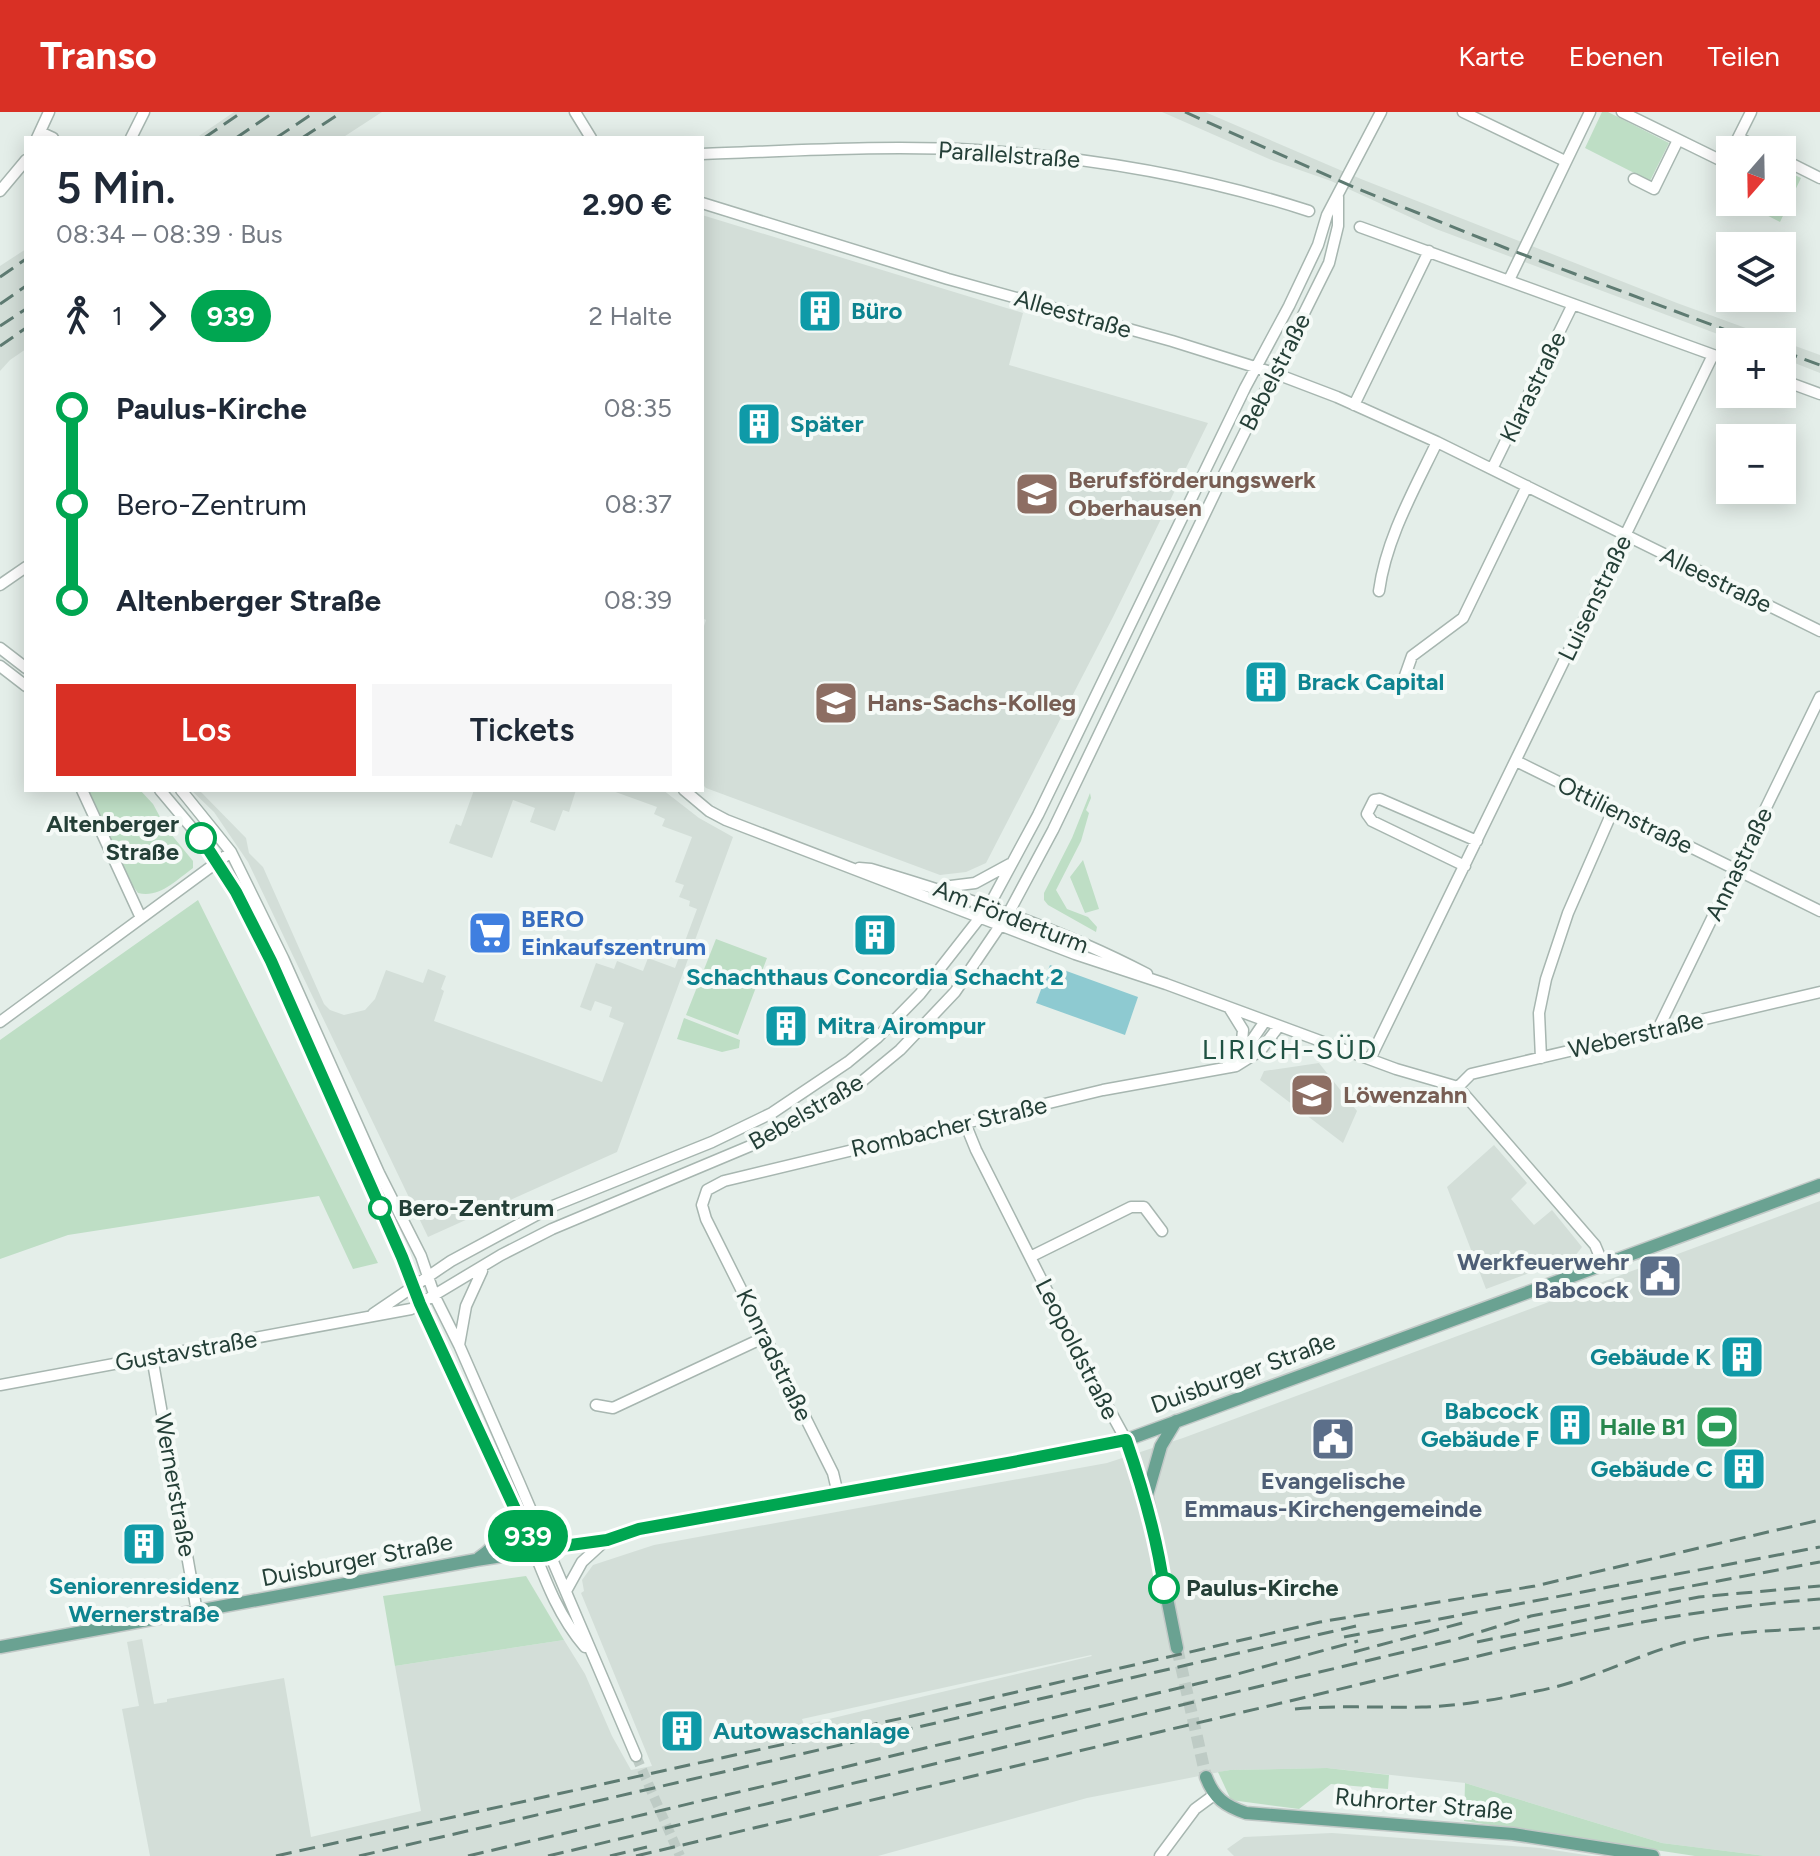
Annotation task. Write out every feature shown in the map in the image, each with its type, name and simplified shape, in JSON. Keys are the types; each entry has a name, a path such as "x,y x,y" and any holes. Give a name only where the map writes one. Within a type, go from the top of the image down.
{"main road":[{"name":"Duisburger Straße","path":"0,1647 476,1560 607,1540 639,1529 1126,1440 1820,1185"},
{"path":"1147,1498 1158,1454 1176,1421"},
{"path":"1126,1440 1147,1498 1177,1648"},
{"path":"476,1560 499,1542 514,1502"},
{"path":"1206,1777 1214,1795"},
{"name":"Ruhrorter Straße","path":"1214,1795 1233,1809 1257,1814 1513,1834 1653,1856"}],"street":[{"path":"38,135 49,112"},
{"path":"132,136 144,112"},
{"path":"575,112 590,136"},
{"name":"Bebelstraße","path":"414,1286 502,1231 553,1206 751,1124 848,1062 877,1038 920,994 989,906 1289,306 1318,245 1327,215 1381,112"},
{"path":"1463,112 1565,161"},
{"path":"1509,280 1590,112"},
{"path":"1622,112 1716,158"},
{"path":"1740,136 1751,112"},
{"path":"1634,179 1654,189 1678,140"},
{"name":"Parallelstraße","path":"704,154 941,149 1022,154 1122,166 1181,177 1240,190 1309,211"},
{"path":"0,191 24,162"},
{"path":"1796,166 1820,178"},
{"name":"Bebelstraße","path":"420,1304 501,1255 552,1229 671,1181 762,1141 801,1120 860,1083 900,1050 955,992 1008,914 1058,820 1329,263 1338,226 1338,197"},
{"name":"Alleestraße","path":"704,204 948,279 1274,373 1437,442 1820,631"},
{"path":"1360,227 1716,356"},
{"path":"1354,405 1429,251"},
{"name":"Klarastraße","path":"1492,469 1573,304"},
{"name":"Luisenstraße","path":"1370,1059 1713,355"},
{"path":"1796,385 1820,394"},
{"path":"1379,591 1383,568 1394,538 1437,442"},
{"path":"1401,687 1412,656 1463,618 1527,486"},
{"path":"0,585 24,568"},
{"path":"1134,618 1151,628"},
{"path":"0,648 24,666"},
{"path":"0,666 24,684"},
{"name":"Annastraße","path":"1657,1031 1820,697"},
{"name":"Ottilienstraße","path":"1516,761 1820,911"},
{"path":"83,792 141,918"},
{"path":"162,792 218,862 271,961 420,1304 514,1502 539,1568 562,1617 591,1655"},
{"path":"183,792 231,852 283,958 459,1345 636,1756"},
{"name":"Am Förderturm","path":"686,792 709,811 726,820 1000,926 1166,984"},
{"path":"1465,866 1372,821 1367,814 1370,807 1374,800 1380,799 1477,841"},
{"path":"1541,1058 1539,1013 1546,979 1568,913 1613,810"},
{"path":"0,1022 231,852"},
{"path":"921,883 943,887 967,886 1011,863"},
{"name":"Am Förderturm","path":"850,867 871,869 921,883 989,906 1091,948 1166,984 1370,1059 1458,1087"},
{"name":"Weberstraße","path":"1458,1087 1471,1074 1820,992"},
{"path":"1228,1007 1243,1030 1241,1054"},
{"name":"Rombacher Straße","path":"1224,1068 1241,1054 1265,1021"},
{"name":"Rombacher Straße","path":"706,1219 702,1205 704,1195 718,1183 1103,1090 1224,1068 1253,1057 1279,1026"},
{"path":"1458,1087 1595,1245 1603,1264"},
{"name":"Leopoldstraße","path":"965,1123 1030,1257 1126,1440"},
{"path":"625,1197 635,1172"},
{"name":"Leopoldstraße","path":"1030,1257 1131,1207 1144,1207 1162,1231"},
{"name":"Konradstraße","path":"706,1219 833,1473 838,1494"},
{"path":"459,1345 468,1299 484,1267"},
{"name":"Gustavstraße","path":"372,1315 414,1286"},
{"name":"Gustavstraße","path":"0,1385 411,1309 420,1304"},
{"path":"596,1405 613,1408 765,1337"},
{"name":"Wernerstraße","path":"152,1357 197,1612"},
{"path":"566,1591 582,1562 607,1540"},
{"path":"1160,1856 1195,1809 1214,1795"}],"shaded area":[{"path":"234,112 382,112 345,136 199,136"},
{"path":"1162,112 1205,112 1361,179 1746,328 1716,328 1716,333 1436,229 1331,181 1274,161"},
{"path":"704,216 1023,313 1009,365 1208,423 1113,617 986,863 966,872 940,875 706,788"},
{"path":"24,250 24,350 0,371 0,266"},
{"path":"1796,346 1820,355 1820,373 1796,364"},
{"path":"193,792 201,792 246,838 249,853 263,867 324,1004 330,1010 344,1015 365,1010 375,999 386,970 423,983 428,969 446,976 434,1021 602,1082 624,1023 609,1017 612,1007 595,1001 591,1011 580,1007 596,963 614,969 617,961 643,971 648,958 675,968 697,909 689,906 690,901 679,897 684,885 675,882 692,837 662,826 665,819 654,814 657,807 616,792 666,792 699,818 733,837 617,1152 428,1237 248,862 214,812"},
{"path":"473,792 575,792 569,812 563,810 555,831 530,822 535,808 513,800 492,858 449,843 456,824 461,826"},
{"name":"Löwenzahn","path":"1319,1063 1357,1111 1343,1143 1260,1080 1264,1071"},
{"path":"1494,1145 1527,1183 1511,1199 1534,1225 1552,1210 1582,1247 1575,1256 1486,1289 1447,1187"},
{"path":"1820,1201 1820,1856 1766,1856 1662,1843 1465,1783 1327,1768 1230,1770 1087,1798 878,1856 150,1856 122,1709 139,1706 127,1642 142,1639 154,1704 284,1678 311,1837 421,1811 395,1666 564,1640 585,1674 612,1736 631,1770 652,1766 581,1593 584,1591 582,1580 593,1565 654,1545 1107,1463 1183,1438","holes":["1092,1656 804,1725 802,1719"]},
{"path":"1332,1833 1540,1848 1592,1856 1234,1856 1227,1849 1244,1837"}],"green space":[{"path":"1602,112 1608,112 1669,143 1650,181 1585,148"},
{"path":"1768,216 1783,216 1780,222"},
{"path":"88,792 142,792 193,861 193,868 160,891 138,893"},
{"path":"1090,793 1086,810 1089,813 1081,841 1056,890 1067,909 1088,917 1097,927 1096,932 1044,900 1044,893 1072,838"},
{"path":"1083,860 1099,909 1085,913 1070,877"},
{"path":"198,900 378,1263 353,1269 319,1196 68,1235 0,1259 0,1040"},
{"path":"716,939 767,958 738,1035 686,1015"},
{"path":"684,1018 740,1040 739,1048 722,1052 677,1039"},
{"path":"526,1576 564,1640 395,1666 383,1596"},
{"path":"1327,1768 1389,1775 1388,1789 1331,1784 1299,1809 1231,1800 1218,1772 1230,1770"},
{"path":"1465,1783 1662,1843 1766,1856 1695,1856 1464,1821"}],"water":[{"path":"1050,965 1138,997 1125,1035 1036,1003"}],"tunnel":[{"path":"1177,1648 1206,1777"},
{"path":"636,1756 680,1856"}],"railway":[{"path":"207,136 242,112"},
{"path":"239,136 274,112"},
{"path":"279,136 315,112"},
{"path":"305,136 342,112"},
{"path":"1185,112 1358,189 1720,328"},
{"path":"0,277 24,260"},
{"path":"0,304 24,287"},
{"path":"0,326 24,310"},
{"path":"0,346 24,329"},
{"path":"1796,356 1820,365"},
{"path":"276,1856 921,1714 1320,1622 1535,1586 1820,1520"},
{"path":"1344,1637 1820,1547"},
{"path":"548,1856 1454,1640 1531,1616 1820,1562"},
{"path":"1477,1642 1699,1597 1820,1586"},
{"path":"636,1856 1555,1639 1687,1614 1820,1599"},
{"path":"1354,1652 1466,1622"},
{"path":"359,1856 1356,1626"},
{"path":"1295,1709 1422,1707 1480,1702 1573,1682 1693,1640 1747,1632 1820,1628"},
{"path":"468,1856 1230,1676 1358,1641"},
{"path":"610,1856 647,1847"}],"bus line":[{"name":"939","path":"201,838 236,892 271,961 420,1304 534,1550 607,1540 639,1529 1126,1440 1147,1498 1164,1588"}],"place":[{"name":"Büro","path":"820,311"},
{"name":"Später","path":"759,424"},
{"name":"Berufsförderungswerk Oberhausen","path":"1037,494"},
{"name":"Brack Capital","path":"1266,682"},
{"name":"Hans-Sachs-Kolleg","path":"836,703"},
{"name":"Altenberger Straße","path":"201,838"},
{"name":"BERO Einkaufszentrum","path":"490,933"},
{"name":"Schachthaus Concordia Schacht 2","path":"875,935"},
{"name":"Mitra Airompur","path":"786,1026"},
{"name":"Löwenzahn","path":"1312,1095"},
{"name":"Bero-Zentrum","path":"380,1208"},
{"name":"Werkfeuerwehr Babcock","path":"1660,1276"},
{"name":"Gebäude K","path":"1742,1357"},
{"name":"Babcock Gebäude F","path":"1570,1425"},
{"name":"Halle B1","path":"1717,1427"},
{"name":"Evangelische Emmaus-Kirchengemeinde","path":"1333,1439"},
{"name":"Gebäude C","path":"1744,1469"},
{"name":"Seniorenresidenz Wernerstraße","path":"144,1544"},
{"name":"Paulus-Kirche","path":"1164,1588"},
{"name":"Autowaschanlage","path":"682,1731"}],"district":[{"name":"LIRICH-SÜD","path":"1290,1049"}]}
